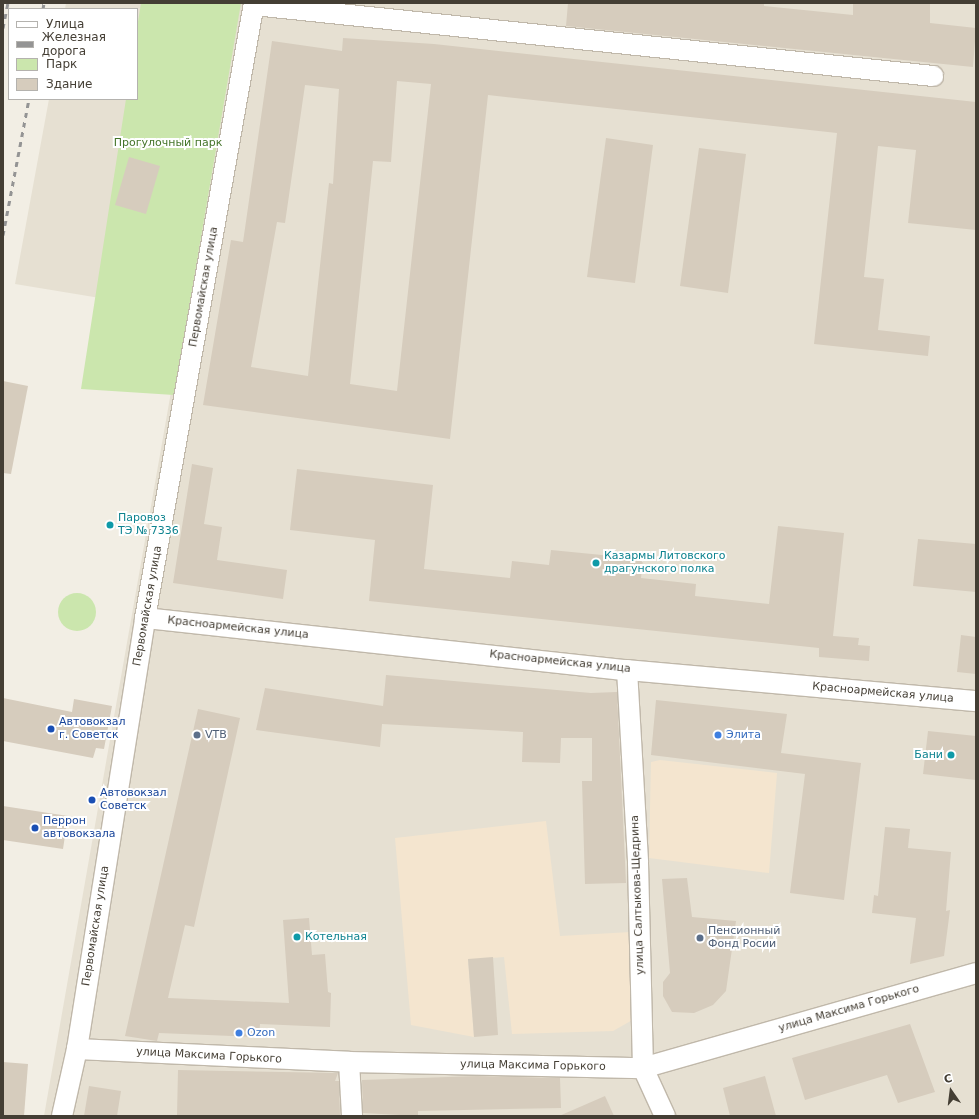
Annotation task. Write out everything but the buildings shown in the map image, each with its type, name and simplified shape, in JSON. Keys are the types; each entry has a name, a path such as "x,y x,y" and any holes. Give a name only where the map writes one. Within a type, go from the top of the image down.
{"street":[{"path":"254,4 933,76"},
{"name":"Первомайская улица","path":"62,1116 77,1049 145,618 254,4"},
{"name":"Красноармейская улица","path":"145,618 627,670 976,701"},
{"name":"улица Салтыкова-Щедрина","path":"627,670 638,863 643,1068 665,1116"},
{"name":"улица Максима Горького","path":"77,1049 349,1062 643,1068 976,973"},
{"path":"349,1062 352,1116"}],"shaded area":[{"path":"66,3 976,3 976,1116 44,1116 185,312 15,284 49,100 138,100 138,8 65,8"},
{"path":"660,760 777,773 769,873 649,858 651,762"},
{"path":"546,821 560,936 631,932 636,1018 613,1031 512,1034 504,957 468,960 474,1037 411,1025 395,838"}],"green space":[{"name":"Прогулочный парк","path":"141,3 241,3 174,395 81,389 126,100 138,100 138,22"},
{"path":"77,593 90,599 96,612 90,625 77,631 64,625 58,612 64,599"}],"railway":[{"path":"3,28 8,3"},
{"path":"43,8 44,3"},
{"path":"3,235 29,100"}],"place":[{"name":"Паровоз ТЭ № 7336","path":"110,525"},
{"name":"Казармы Литовского драгунского полка","path":"596,563"},
{"name":"Автовокзал г. Советск","path":"51,729"},
{"name":"VTB","path":"197,735"},
{"name":"Элита","path":"718,735"},
{"name":"Бани","path":"951,755"},
{"name":"Автовокзал Советск","path":"92,800"},
{"name":"Перрон автовокзала","path":"35,828"},
{"name":"Котельная","path":"297,937"},
{"name":"Пенсионный Фонд Росии","path":"700,938"},
{"name":"Ozon","path":"239,1033"}]}
